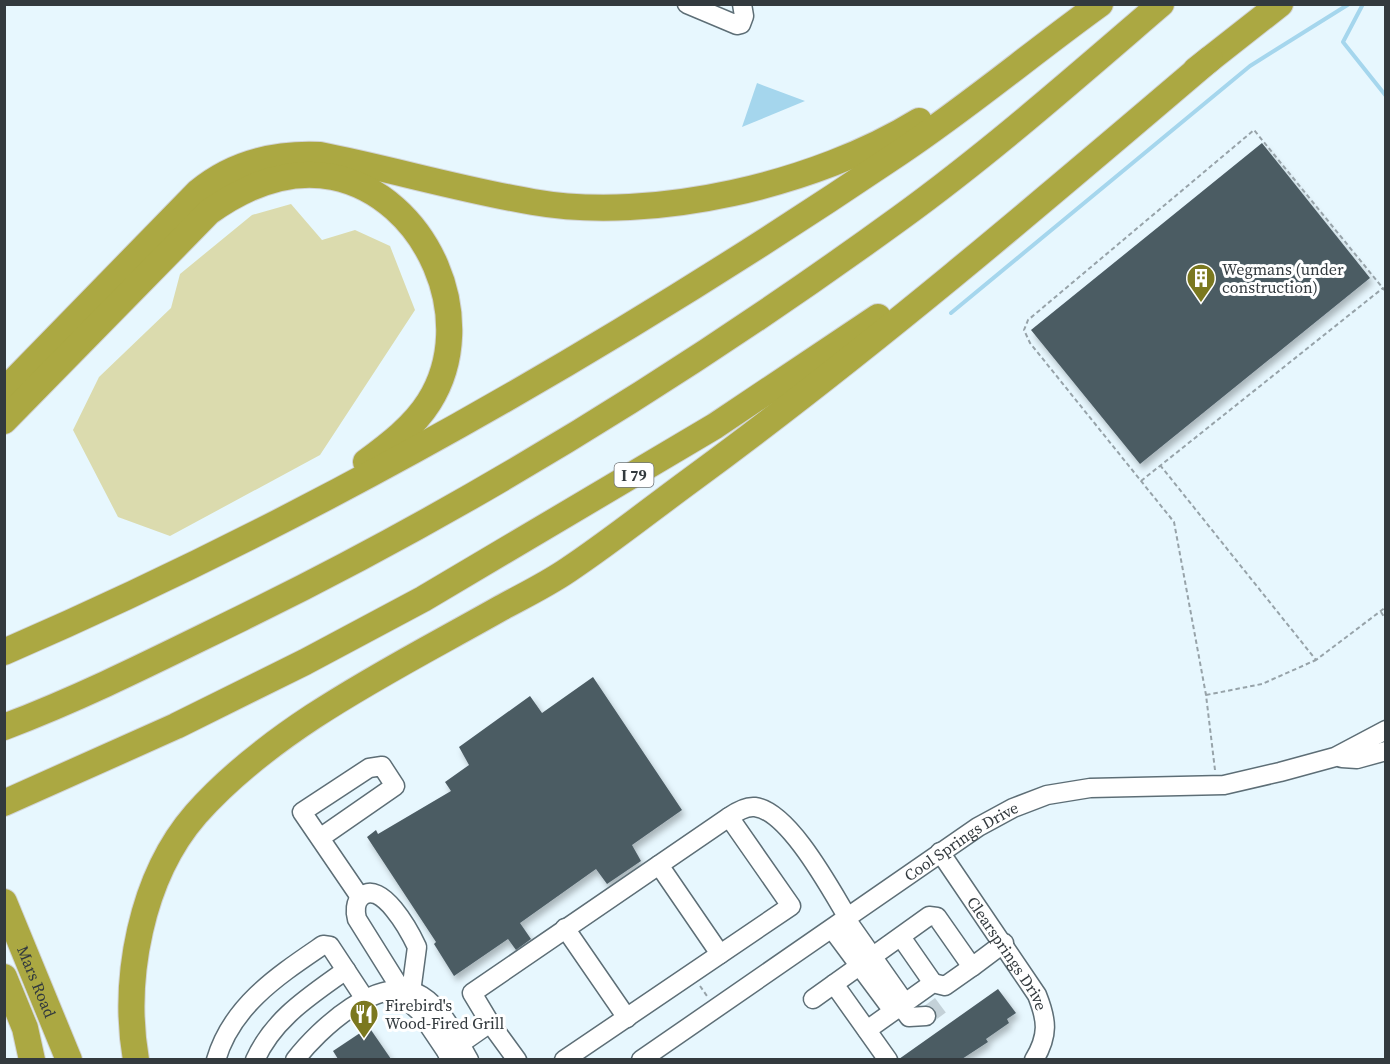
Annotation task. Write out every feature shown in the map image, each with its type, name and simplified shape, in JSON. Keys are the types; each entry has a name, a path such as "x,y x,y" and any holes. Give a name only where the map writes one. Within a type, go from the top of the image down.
{"highway":[{"path":"4,652 222,550 402,457 586,352 756,247 902,151 1100,4"},
{"path":"4,727 180,648 318,581 448,510 572,438 708,350 901,217 979,156 1161,4"},
{"name":"I 79","path":"4,803 176,726 306,662 433,593 715,426 894,306 1280,4"},
{"path":"4,391 198,192 214,179 234,169 297,154 320,155 536,203 605,207 697,200 760,186 808,172 852,155 901,133 1045,44"},
{"path":"135,1059 129,996 134,958 147,906 171,850 196,814 230,782 312,715 566,572 777,417 988,248 1210,58"},
{"path":"4,421 184,237 221,203 265,182 309,175 333,177 377,196 395,208 413,226 429,249 449,309 443,369 429,402 395,441 348,475 222,550"},
{"path":"4,808 52,783"},
{"name":"Mars Road","path":"4,902 69,1059"},
{"name":"Mars Road","path":"4,977 25,1029 32,1059"}],"street":[{"path":"687,4 706,9 737,25 741,24 744,16 742,4"},
{"name":"Cool Springs Drive","path":"641,1059 940,852 1013,808 1047,795 1100,787 1217,785 1280,772 1335,757 1386,730"},
{"name":"Cool Springs Drive","path":"1335,757 1357,759 1386,751"},
{"path":"1357,759 1386,760"},
{"path":"320,838 395,786 382,766 369,768 302,812 360,897"},
{"path":"517,1059 490,1023 472,993 729,817 753,806 769,811 778,818 804,850 842,922 866,961 900,1007 909,1017 926,1016"},
{"path":"564,1059 790,906 729,817"},
{"name":"Clearsprings Drive","path":"940,852 1004,943 1037,995 1047,1022 1040,1051 1034,1059"},
{"path":"659,865 720,954"},
{"path":"360,897 376,893 385,899 415,943 417,956 402,991"},
{"path":"360,897 356,906 357,919 402,991"},
{"path":"813,999 929,916 936,917 972,967"},
{"path":"565,928 627,1018"},
{"path":"901,937 941,990"},
{"path":"867,1030 900,1007 941,990 1004,943"},
{"path":"216,1059 235,1019 267,984 323,945 330,946 365,999"},
{"path":"255,1059 261,1045 288,1011 346,970"},
{"path":"834,984 888,1059"},
{"path":"294,1059 313,1037 365,999 402,991 423,997 434,1007 457,1054 490,1023"}],"path":[{"path":"1217,785 1206,695 1174,522 1030,343 1024,330 1028,320 1254,130 1386,292"},
{"path":"1141,481 1383,288"},
{"path":"1160,465 1316,660"},
{"path":"1206,695 1262,684 1316,660 1386,607"},
{"path":"1380,611 1386,620"},
{"path":"696,981 707,996"}],"green space":[{"path":"291,204 322,240 355,230 390,246 415,310 320,455 170,536 118,517 73,430 99,377 171,308 180,274 252,215"}],"water":[{"path":"757,83 805,101 742,127"}],"building":[{"name":"Wegmans (under construction)","path":"1262,143 1370,278 1140,464 1031,330"},
{"path":"593,677 682,810 632,845 641,861 607,884 596,869 520,923 531,939 516,950 508,939 454,976 434,944 436,942 367,837 376,830 378,834 451,791 445,782 469,765 459,747 530,696 542,713"},
{"path":"998,989 1016,1013 1007,1019 1009,1023 986,1039 988,1042 962,1059 899,1059"},
{"name":"Firebird's Wood-Fired Grill","path":"369,1027 391,1059 338,1059 333,1051"}],"waterway":[{"path":"951,313 1250,66 1349,4"},
{"path":"1363,4 1343,42 1386,96"}],"tunnel":[{"path":"926,1016 946,1001"}],"place":[{"name":"Wegmans (under construction)","path":"1201,304"},
{"name":"Firebird's Wood-Fired Grill","path":"364,1040"}]}
